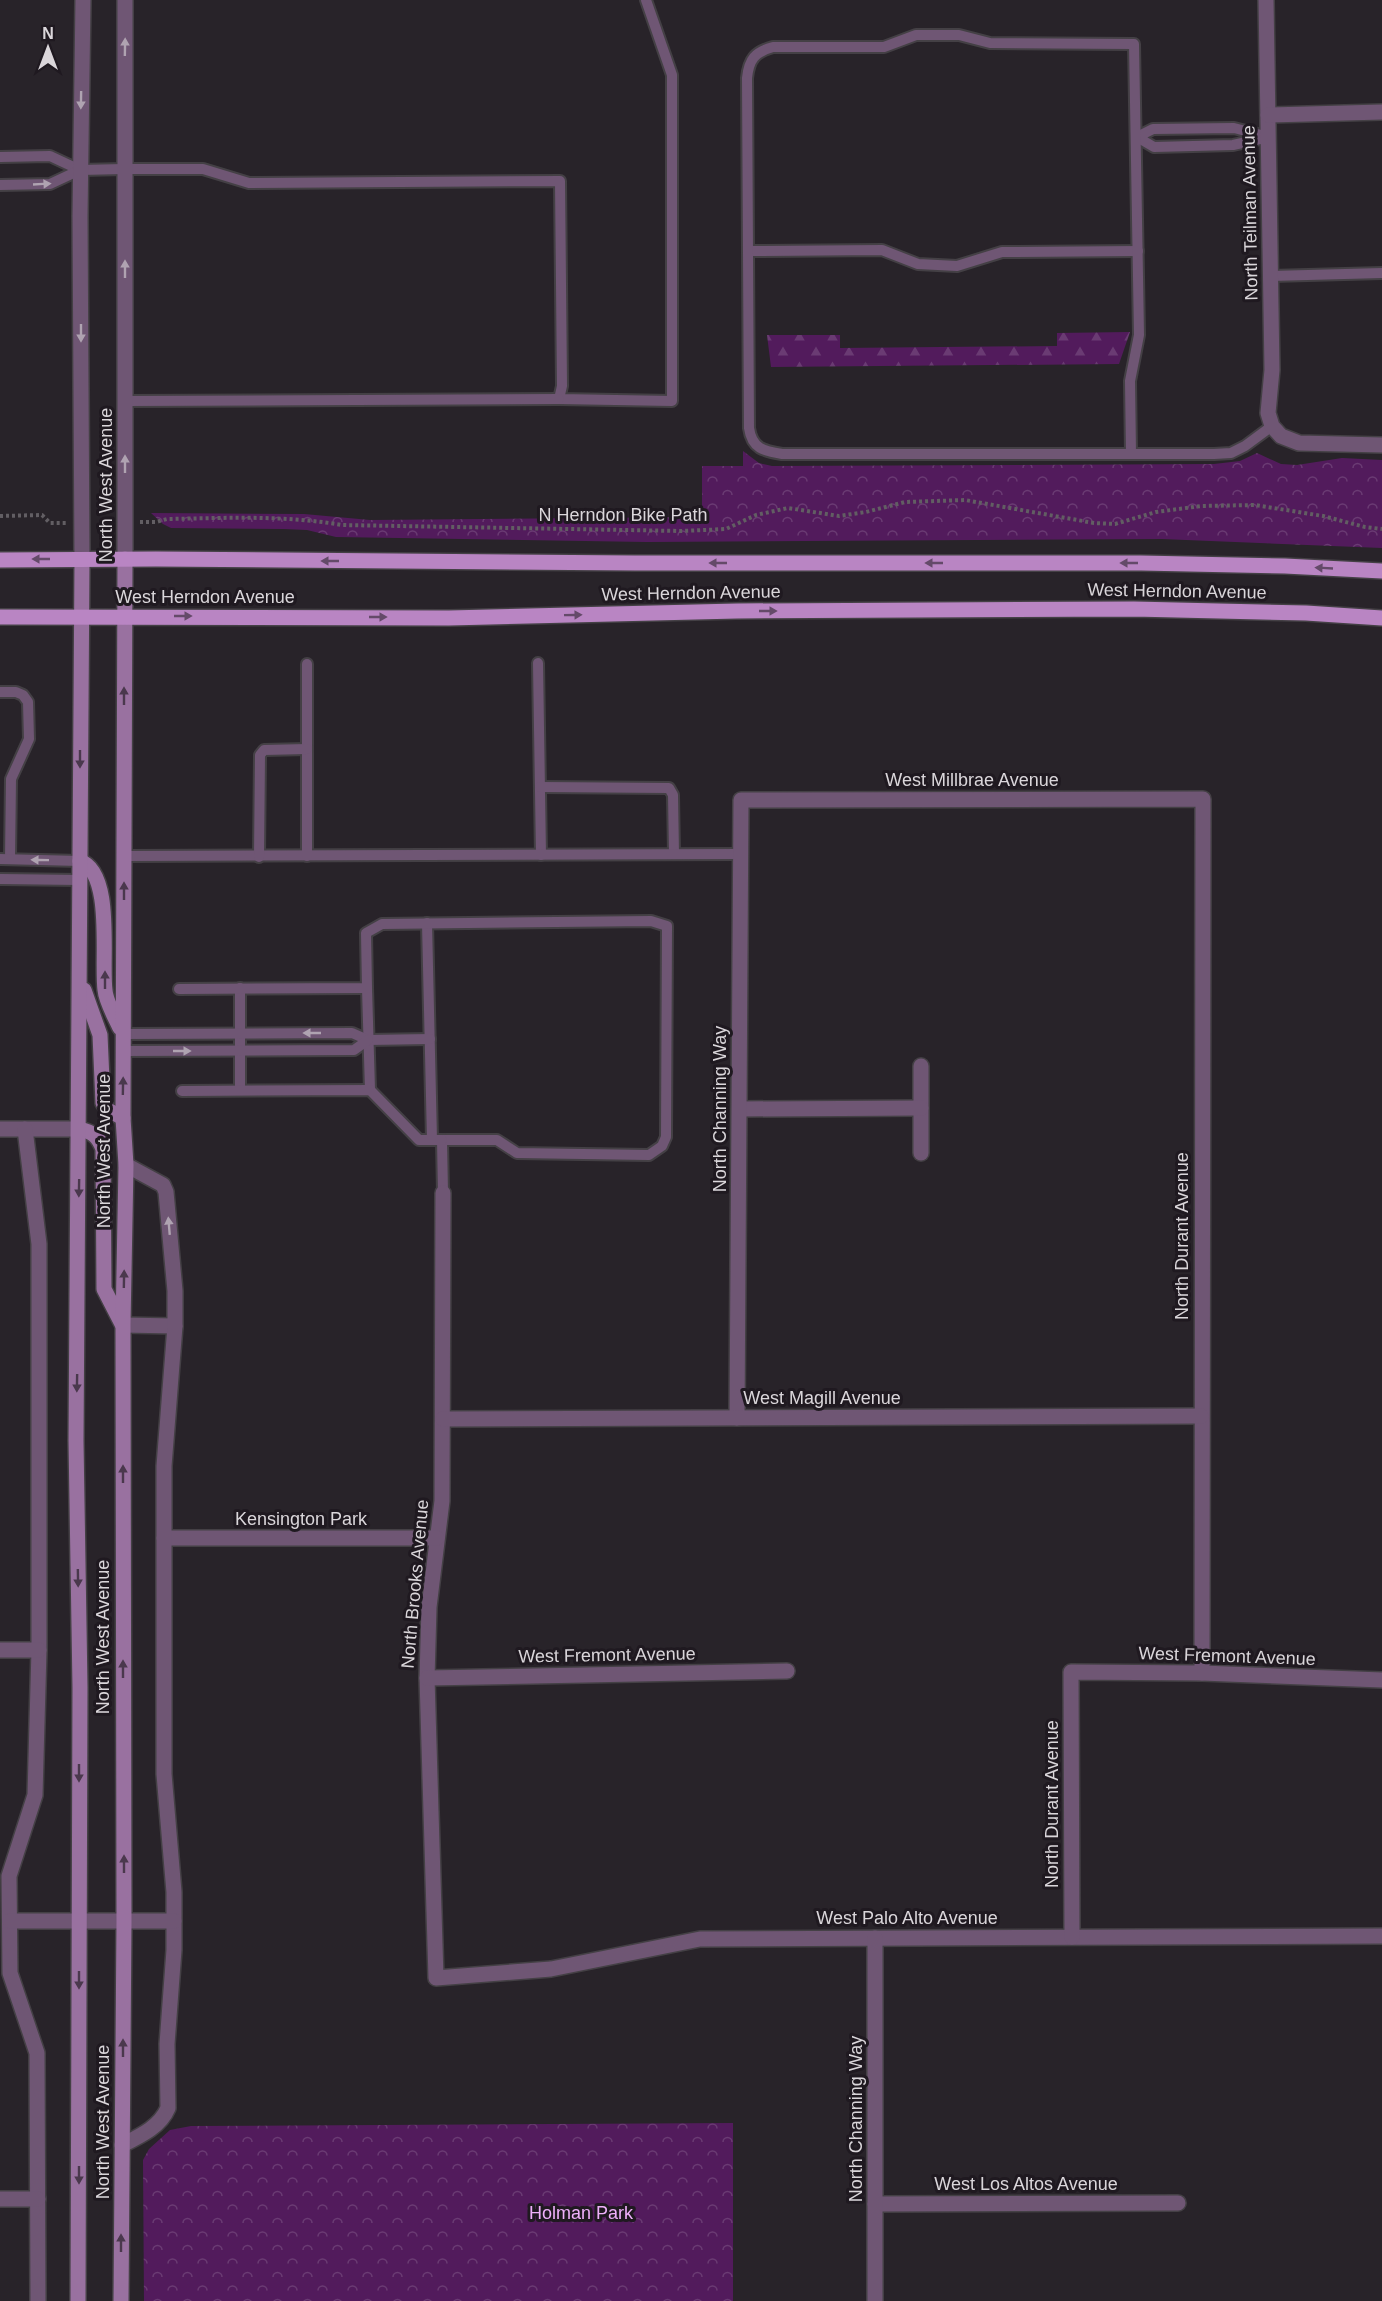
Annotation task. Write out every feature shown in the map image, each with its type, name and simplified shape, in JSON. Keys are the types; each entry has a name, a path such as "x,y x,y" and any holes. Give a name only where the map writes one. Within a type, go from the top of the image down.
{"main road":[{"name":"North West Avenue","path":"121,2301 124,1922 123,1325 126,1165 123,1118 125,559"},
{"name":"West Herndon Avenue","path":"0,560 1219,564 1382,571"},
{"name":"North West Avenue","path":"78,2301 80,1687 76,1429 82,560"},
{"name":"West Herndon Avenue","path":"0,617 449,618 749,611 1145,609 1382,618"},
{"path":"80,861 91,866 97,880 104,918 105,992 123,1034"},
{"path":"80,978 100,1035 103,1103 108,1110 123,1118"},
{"path":"79,1130 90,1131 99,1139 103,1149 104,1289 123,1325"}],"street":[{"name":"North West Avenue","path":"82,560 80,170 83,0"},
{"name":"North West Avenue","path":"125,0 125,559"},
{"name":"North Teilman Avenue","path":"1266,0 1272,370 1268,413 1272,426"},
{"path":"1268,115 1382,112"},
{"path":"1272,426 1281,436 1299,444 1382,445"},
{"name":"West Millbrae Avenue","path":"741,800 1203,799"},
{"name":"North Durant Avenue","path":"1202,1673 1203,799"},
{"name":"North Channing Way","path":"737,1418 741,800"},
{"path":"921,1066 921,1153"},
{"path":"740,1109 921,1108"},
{"path":"25,1129 39,1244 39,1650 35,1796 9,1876 5,1921 10,1973 37,2054 38,2301"},
{"path":"0,1130 79,1130"},
{"path":"122,2145 144,2134 164,2117 168,2108 167,2044 174,1950 174,1892 164,1774 164,1466 175,1326 175,1291 166,1192 163,1185 126,1165"},
{"name":"North Brooks Avenue","path":"436,1978 427,1678 429,1607 442,1501 443,1193"},
{"path":"123,1325 175,1326"},
{"name":"West Magill Avenue","path":"443,1419 1201,1416"},
{"name":"Kensington Park","path":"164,1538 437,1538"},
{"path":"0,1650 39,1650"},
{"name":"West Fremont Avenue","path":"427,1678 787,1671"},
{"name":"North Durant Avenue","path":"1071,1672 1072,1937"},
{"name":"West Fremont Avenue","path":"1071,1672 1202,1673 1382,1680"},
{"path":"5,1921 174,1921"},
{"name":"West Palo Alto Avenue","path":"436,1978 551,1969 700,1939 1382,1936"},
{"name":"North Channing Way","path":"875,1938 875,2301"},
{"path":"0,2199 38,2199"},
{"name":"West Los Altos Avenue","path":"875,2204 1178,2204"}],"lane":[{"path":"125,401 559,399 672,401 672,75 646,0"},
{"path":"1131,454 1130,381 1139,336 1134,44 990,43 959,35 916,36 884,47 773,47 760,50 752,57 747,78 749,428 750,438 756,446 765,452 782,454 1131,454 1230,453 1245,446 1272,426"},
{"path":"1137,137 1153,129 1234,128 1269,137"},
{"path":"1137,137 1154,147 1233,145 1269,137"},
{"path":"0,157 50,156 80,170"},
{"path":"0,184 50,184 80,170 124,169 203,169 249,183 560,182 562,386 559,399"},
{"path":"748,251 882,250 918,264 957,266 1002,252 1138,251"},
{"path":"1270,276 1382,273"},
{"path":"538,663 541,855"},
{"path":"307,664 307,856"},
{"path":"0,692 16,692 23,695 28,702 29,739 5,779 5,859 80,861"},
{"path":"260,856 260,755 264,750 307,749"},
{"path":"540,787 669,788 673,795 674,854"},
{"path":"124,856 741,854"},
{"path":"0,879 80,880"},
{"path":"651,921 667,926 666,1137 662,1146 649,1155 517,1154 496,1140 419,1140 370,1090 366,933 382,924 427,923 651,921"},
{"path":"427,923 430,1039 443,1193"},
{"path":"240,988 240,1090"},
{"path":"179,989 367,988"},
{"path":"123,1034 352,1033 368,1040 430,1039"},
{"path":"123,1051 354,1050 368,1040"},
{"path":"182,1091 370,1090"}],"path":[{"name":"N Herndon Bike Path","path":"125,523 156,522 167,519 276,518 314,520 342,525 682,531 726,529 756,515 788,508 839,516 905,502 965,500 1074,520 1115,524 1156,512 1201,506 1255,506 1323,516 1382,529"},
{"path":"0,516 42,515 50,523 82,523"}],"green space":[{"path":"1130,332 1119,364 771,367 767,335 840,335 840,348 1057,346 1057,333"},
{"path":"743,451 759,463 772,466 1214,464 1240,461 1257,453 1281,464 1297,465 1342,458 1382,460 1382,548 1162,539 647,542 336,537 307,530 171,528 151,513 304,514 370,520 702,517 702,466 743,466"},
{"name":"Holman Park","path":"733,2123 733,2301 144,2301 143,2160 149,2149 170,2130 191,2126"}]}
